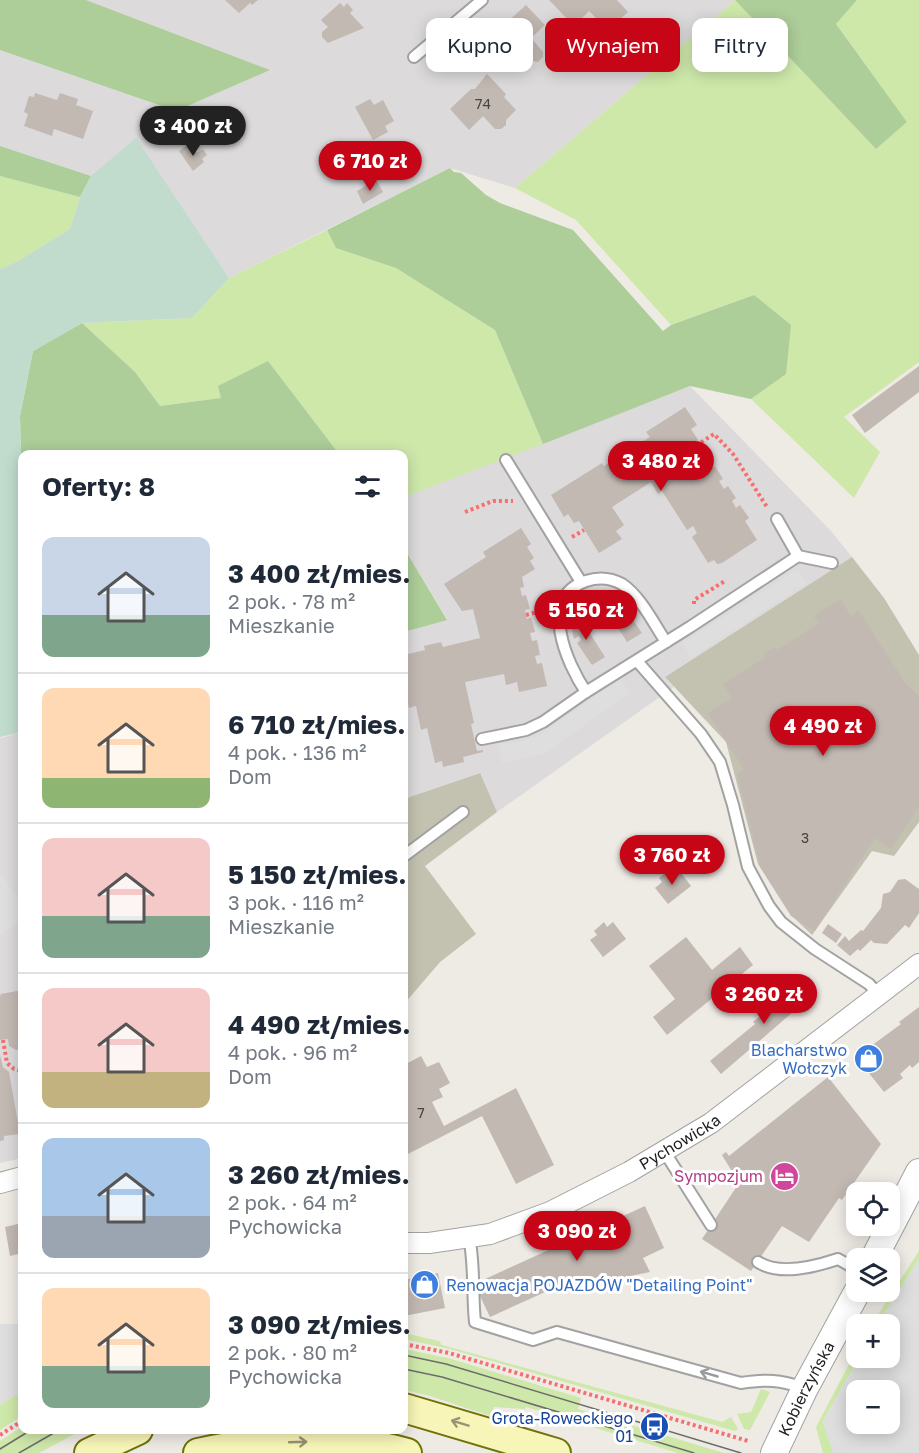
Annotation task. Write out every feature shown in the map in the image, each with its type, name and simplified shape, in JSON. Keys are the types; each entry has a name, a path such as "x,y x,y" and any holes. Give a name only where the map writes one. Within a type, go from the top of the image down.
{"main road":[{"path":"408,1409 556,1453"},
{"path":"89,1453 129,1434"},
{"path":"198,1453 237,1446 306,1441 369,1444 407,1453"}],"street":[{"name":"Pychowicka","path":"408,1243 429,1243 490,1234 550,1212 629,1172 711,1123 919,963"},
{"path":"879,1248 919,1172"},
{"path":"0,1182 18,1178"},
{"name":"Kobierzyńska","path":"774,1453 805,1388 852,1302"}],"lane":[{"path":"414,57 482,0"},
{"path":"506,460 581,582"},
{"path":"777,519 798,556"},
{"path":"482,739 526,730 543,722 798,556 832,563"},
{"path":"586,692 568,661 559,616 562,602 581,582 594,578 612,580 623,585 636,598 666,642"},
{"path":"637,661 701,734 720,762 748,867 781,922 814,949 869,984 879,995"},
{"path":"408,853 463,812"},
{"path":"664,1151 711,1225"},
{"path":"469,1237 473,1254 472,1299 475,1322 533,1340 557,1332 741,1383 766,1379 805,1388"},
{"path":"758,1262 768,1268 781,1269 822,1265 838,1260 846,1264"}],"path":[{"path":"691,449 714,434 734,454 774,518 777,519"},
{"path":"526,615 555,608"},
{"path":"3,1040 7,1063 18,1070"},
{"path":"408,1345 449,1353 748,1441"},
{"path":"0,1434 18,1423"}],"shaded area":[{"path":"86,0 735,0 714,18 692,18 692,37 680,47 680,18 545,18 545,72 651,72 515,188 450,168 229,278 136,139 91,176 0,146 0,50 176,111 269,70"},
{"path":"690,386 830,530 852,557 665,677 674,687 497,812 479,773 408,798 408,631 447,619 408,555 408,495"},
{"path":"852,557 884,598 919,655 919,822 894,856 872,851 812,935 793,917 758,864 726,742 665,677"},
{"path":"798,569 807,583 691,658 682,643"},
{"path":"620,678 630,693 544,754 502,763 498,746 541,734"},
{"path":"18,734 18,1159 0,1163 0,738"},
{"path":"480,773 497,812 425,866 476,934 440,962 408,999 408,798"},
{"path":"0,872 18,898 18,923 0,936"},
{"path":"919,1259 919,1453 833,1453 823,1421 846,1381 846,1434 900,1434 900,1380 846,1380 853,1368 900,1368 900,1314 884,1314 892,1302 900,1302 900,1289"},
{"path":"0,1324 18,1324 18,1394 0,1405"}],"green space":[{"path":"0,0 86,0 270,70 176,111 0,50"},
{"path":"735,0 752,18 714,18"},
{"path":"735,0 857,0 836,24 907,122 876,149 788,56 788,18 752,18"},
{"path":"857,0 919,0 919,362 844,417 880,452 854,498 751,399 786,374 754,295 671,325 576,220 515,188 651,72 680,72 680,47 692,37 692,72 788,72 788,56 876,149 907,122 836,24"},
{"path":"136,138 229,278 192,318 82,323 33,351 20,416 21,450 18,450 18,733 0,737 0,269 18,261 70,229 80,197 91,176"},
{"path":"0,146 91,176 80,197 0,176"},
{"path":"450,168 454,172 461,173 486,195 500,203 573,230 663,331 671,325 754,295 791,325 786,374 751,399 690,386 543,444 495,330 396,268 336,248 327,230"},
{"path":"0,176 80,197 70,229 18,261 0,269"},
{"path":"327,230 336,248 396,268 495,330 543,444 408,495 408,450 336,450 268,361 221,398 160,406 135,372 82,323 192,318 229,278"},
{"path":"82,323 135,372 160,406 221,398 218,386 268,361 336,450 21,450 20,416 33,351"},
{"path":"408,555 447,620 408,631"},
{"path":"919,1251 919,1259 900,1289 900,1281"},
{"path":"886,1302 892,1302 884,1314 878,1314"},
{"path":"408,1334 722,1422 731,1417 738,1429 735,1431 450,1349 408,1340"},
{"path":"408,1350 448,1358 581,1398 578,1409 724,1453 678,1453 526,1407 525,1409 494,1407 490,1416 408,1391"},
{"path":"847,1368 853,1368 823,1421 833,1453 823,1453 816,1427"},
{"path":"761,1389 770,1392 750,1430 744,1429 737,1414 751,1412"},
{"path":"18,1394 18,1419 0,1430 0,1405"},
{"path":"18,1430 18,1434 75,1434 39,1453 0,1453 0,1441"}],"building":[{"path":"225,0 258,0 252,5 250,3 239,13"},
{"path":"549,0 617,0 628,12 621,18 596,18 589,11 582,18 566,18"},
{"path":"340,3 344,7 347,3 353,10 350,13 364,28 328,43 322,37 322,32 328,27 321,20"},
{"path":"526,5 545,25 533,36 533,18 512,18"},
{"path":"533,40 543,52 543,57 538,62 533,61"},
{"path":"487,74 506,94 504,97 516,110 501,129 495,129 483,116 469,130 450,109 471,89 475,89"},
{"path":"35,93 57,100 60,93 78,99 76,105 93,111 83,139 54,129 52,136 24,126 28,114 24,112 29,96 34,97"},
{"path":"370,99 374,105 383,100 394,121 385,126 388,132 373,140 355,107"},
{"path":"190,143 197,153 203,149 207,155 202,159 204,162 193,171 179,151"},
{"path":"376,180 383,192 363,204 357,191"},
{"path":"919,366 919,392 865,433 852,415"},
{"path":"685,407 697,425 691,429 698,440 689,445 693,453 703,446 711,459 707,462 711,469 715,466 723,479 719,481 724,489 728,486 736,498 732,501 736,508 740,505 749,518 745,521 757,540 722,563 717,564 714,560 708,563 692,537 697,533 693,526 687,530 662,491 658,494 651,482 612,507 624,525 616,531 622,539 599,553 579,521 574,523 568,514 564,517 551,495 602,463 604,466 650,437 646,432"},
{"path":"521,528 531,544 527,547 534,558 530,561 535,569 522,577 524,587 520,588 522,596 526,595 530,609 525,610 527,619 531,617 535,632 530,633 532,641 537,640 540,655 535,656 537,664 542,663 547,686 519,692 517,682 506,685 504,674 465,682 474,723 471,724 477,751 483,750 483,752 463,757 464,762 443,767 442,761 435,763 427,728 421,730 416,706 409,708 408,654 425,650 424,646 441,642 443,647 480,638 473,609 462,611 444,584 486,557 483,552"},
{"path":"608,594 620,612 623,611 630,622 633,620 642,633 627,642 600,599"},
{"path":"840,599 851,616 858,610 906,684 919,696 919,806 891,849 875,838 815,931 791,916 760,867 737,774 744,769 708,713 732,698 723,684 766,657 763,654 775,647 777,650 819,623 814,616"},
{"path":"578,615 605,657 592,665 577,643 581,640 579,636 574,639 570,620"},
{"path":"678,869 691,886 668,904 655,888 662,882 659,878 669,870 672,874"},
{"path":"905,879 919,889 919,913 909,928 905,925 887,944 874,943 871,940 860,951 858,949 850,956 837,945 845,936 849,941 861,930 863,931 881,908 883,894 890,892 898,880"},
{"path":"604,922 607,927 613,922 626,939 603,957 590,940 597,935 594,931"},
{"path":"828,924 842,934 836,943 822,933"},
{"path":"686,937 712,970 740,947 753,965 667,1035 653,1017 675,999 649,966"},
{"path":"801,974 814,990 805,997 808,999 721,1074 710,1061 797,985 793,980"},
{"path":"18,991 18,1050 9,1046 8,1039 0,1040 1,994"},
{"path":"919,1007 919,1062 912,1068 910,1065 900,1074 903,1078 884,1092 856,1057 901,1024 899,1022"},
{"path":"0,1055 3,1067 9,1072 18,1134 4,1136 4,1140 0,1141"},
{"path":"421,1056 427,1067 439,1062 450,1083 439,1089 443,1097 432,1102 444,1126 516,1088 554,1165 516,1184 482,1116 408,1154 408,1063"},
{"path":"828,1077 881,1144 855,1182 846,1182 846,1194 842,1200 839,1198 809,1242 782,1226 751,1271 702,1239 739,1183 722,1155 726,1152 729,1156"},
{"path":"645,1206 664,1248 643,1258 650,1272 601,1282 599,1278 578,1288 574,1279 490,1317 479,1294 485,1279"},
{"path":"18,1224 18,1254 10,1256 5,1227"},
{"path":"438,1273 445,1308 408,1315 408,1279"}],"tram line":[{"path":"408,1356 446,1364 741,1453"},
{"path":"408,1370 442,1377 694,1453"},
{"path":"0,1449 24,1434"},
{"path":"19,1453 52,1434"}],"place":[{"name":"Blacharstwo Wołczyk","path":"868,1059"},
{"name":"Sympozjum","path":"784,1176"},
{"name":"Renowacja POJAZDÓW \"Detailing Point\"","path":"425,1285"},
{"name":"Grota-Roweckiego 01","path":"654,1427"}]}
